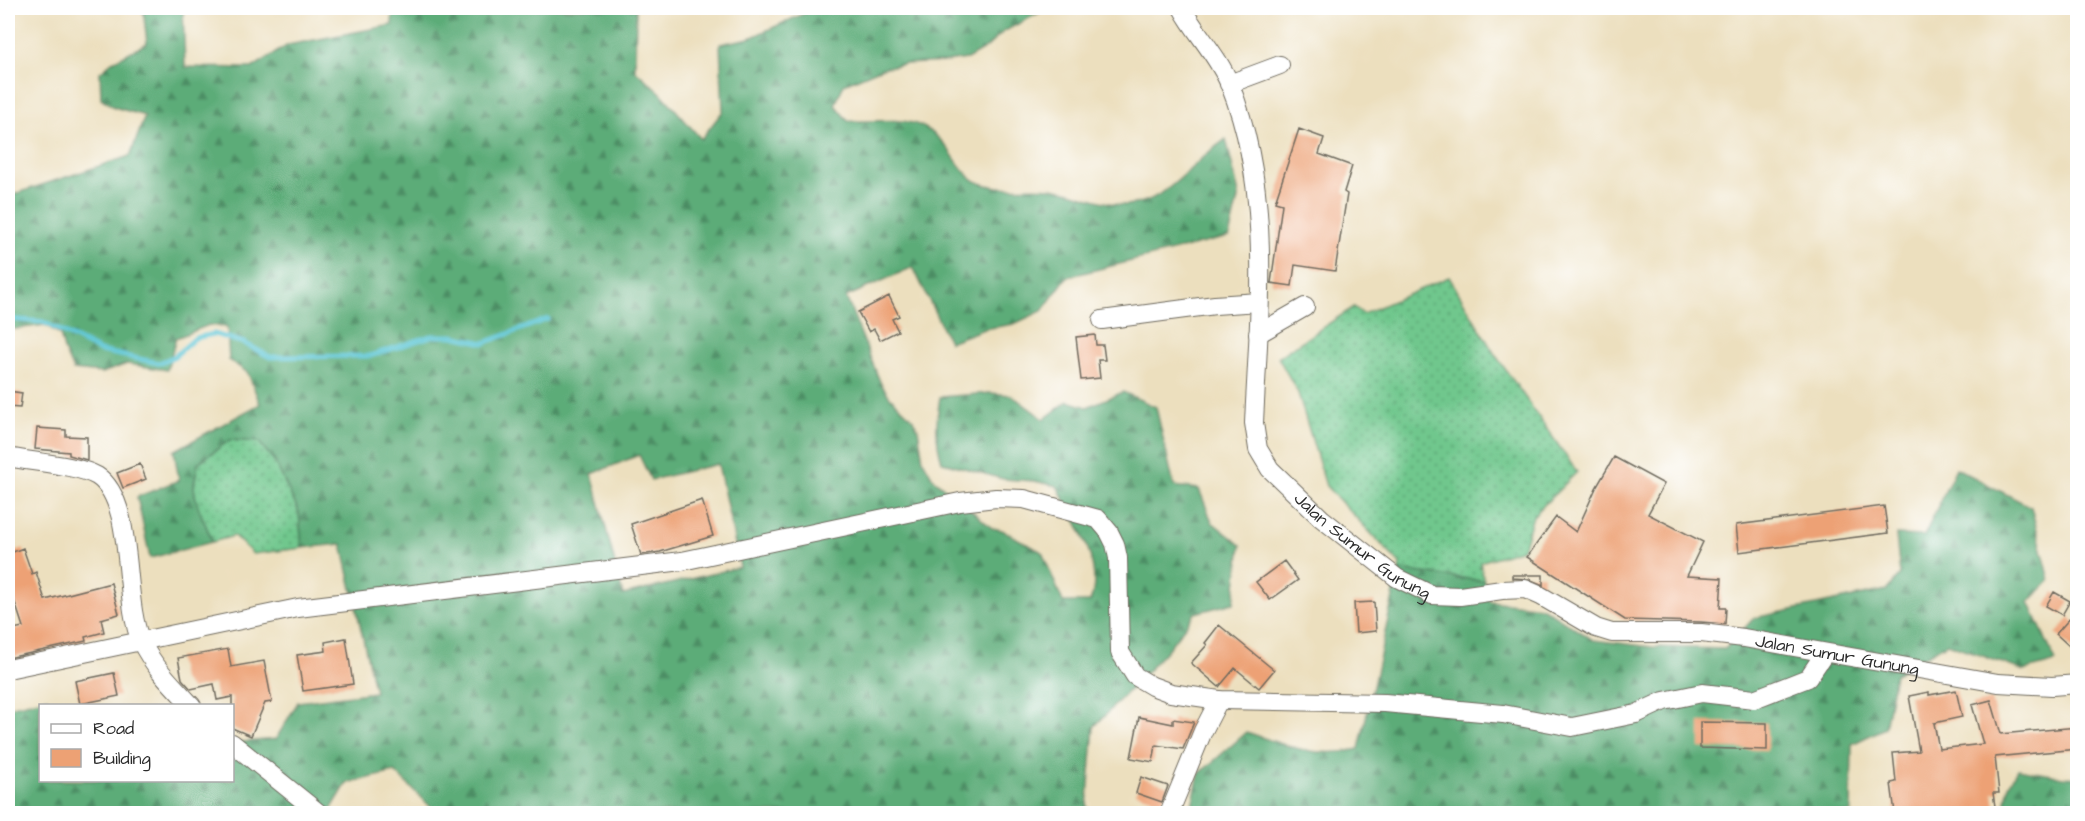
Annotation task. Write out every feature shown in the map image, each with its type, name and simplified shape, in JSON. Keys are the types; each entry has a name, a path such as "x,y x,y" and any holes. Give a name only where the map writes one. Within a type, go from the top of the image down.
{"street":[{"name":"Jalan Sumur Gunung","path":"1182,8 1229,84 1239,110 1248,147 1258,211 1261,255 1254,423 1258,449 1270,469 1322,518 1397,578 1432,595 1460,596 1525,589 1596,628 1612,633 1701,633 1744,638 1998,683 2052,686 2078,684"},
{"path":"1229,84 1280,65"},
{"path":"1102,320 1215,305 1259,302"},
{"path":"1258,334 1305,307"},
{"path":"8,458 82,470 106,483 116,503 124,530 134,614 141,641 169,682 191,704"},
{"path":"8,669 298,608 682,561 960,502 996,498 1024,499 1098,519 1109,532 1118,558 1120,652 1136,676 1170,693 1219,700 1385,704 1503,714 1572,727 1636,714 1664,701 1702,693 1754,699 1808,678 1825,653"},
{"path":"1169,813 1203,731 1219,700"},
{"path":"234,745 320,813"}],"green space":[{"path":"143,8 183,8 185,67 252,68 288,45 392,25 393,8 636,8 635,70 661,93 701,139 723,111 720,44 750,38 816,8 1048,8 1003,32 986,48 967,59 882,68 844,84 835,105 848,121 903,121 926,128 948,149 965,172 978,182 995,187 1059,189 1125,205 1147,201 1167,190 1226,139 1239,194 1229,237 1067,277 1042,311 1014,324 984,329 949,342 913,267 846,297 881,384 890,397 913,419 918,429 923,460 933,478 992,528 1002,530 1042,552 1063,602 1090,602 1094,588 1094,573 1086,542 1057,486 1034,481 1003,479 942,462 937,430 940,397 990,393 1011,395 1044,419 1068,401 1087,407 1123,392 1156,407 1174,486 1199,489 1212,522 1241,545 1234,603 1195,613 1167,650 1094,727 1087,807 1094,813 437,813 395,772 347,783 329,813 8,813 8,707 47,698 51,704 39,704 39,782 234,782 234,743 276,739 298,702 375,692 342,544 302,548 299,512 275,462 259,442 230,440 198,463 194,484 195,494 212,542 150,558 137,497 179,480 174,451 260,404 248,373 229,360 227,327 209,325 176,338 167,370 127,364 102,373 73,370 60,334 45,325 8,330 8,196 130,156 145,116 114,107 101,98 100,72 113,61 147,43","holes":["639,455 651,480 718,464 740,567 623,595 592,474"]},
{"path":"1449,277 1494,353 1577,472 1533,516 1523,549 1480,562 1484,581 1399,570 1400,564 1326,486 1298,393 1278,357 1354,307 1363,314"},
{"path":"230,440 259,442 275,462 299,512 302,548 253,554 234,536 212,542 196,502 195,478 198,463"},
{"path":"1956,468 2031,507 2050,580 2029,602 2056,662 2024,671 1947,643 1895,674 1885,728 1852,744 1851,813 1190,814 1199,774 1247,732 1315,752 1344,752 1359,749 1399,570 1484,581 1489,601 1542,607 1593,640 1652,647 1725,649 1754,618 1887,590 1900,575 1896,535 1924,536"},
{"path":"2018,769 2077,778 2077,813 2004,813 2009,785"}],"building":[{"path":"1299,129 1324,138 1319,154 1352,166 1344,192 1347,194 1335,271 1295,265 1292,286 1271,283 1282,204 1275,202"},
{"path":"889,296 899,316 892,319 898,331 880,340 874,329 869,332 858,312"},
{"path":"1095,335 1096,345 1103,345 1105,360 1098,360 1100,378 1081,380 1076,337"},
{"path":"8,391 22,393 20,408 8,407"},
{"path":"37,428 66,430 66,436 87,437 87,460 69,455 69,452 35,449"},
{"path":"1614,457 1664,484 1648,514 1703,542 1687,576 1722,578 1720,608 1726,608 1725,624 1625,620 1527,557 1556,517 1576,532 1596,488"},
{"path":"140,464 146,479 123,488 117,473"},
{"path":"702,500 713,536 660,552 641,555 631,524"},
{"path":"1884,506 1888,533 1739,552 1736,525"},
{"path":"23,548 32,574 36,572 45,600 111,583 119,614 101,619 104,632 85,637 86,641 8,658 8,630 23,627 8,581 8,554"},
{"path":"1284,561 1298,580 1270,600 1256,582"},
{"path":"1512,575 1543,575 1543,585 1529,579 1512,578"},
{"path":"2054,592 2070,601 2062,615 2046,606"},
{"path":"1374,602 1376,631 1356,633 1354,603"},
{"path":"2070,618 2078,625 2078,654 2056,634"},
{"path":"1219,625 1274,670 1259,688 1235,668 1219,687 1191,663 1207,645 1205,643"},
{"path":"346,638 353,684 303,691 297,655 326,651 325,642"},
{"path":"228,649 231,667 264,661 272,702 265,703 251,736 234,729 232,697 217,700 214,684 191,689 182,679 178,658"},
{"path":"114,673 119,696 80,704 75,681"},
{"path":"1956,690 1962,717 1934,723 1939,749 1983,744 1972,705 1991,700 2001,734 2078,727 2078,749 1995,757 1999,793 1993,793 1996,813 1895,813 1891,783 1896,782 1893,753 1919,751 1909,696"},
{"path":"1139,717 1173,724 1173,719 1194,722 1183,749 1156,745 1153,762 1131,758"},
{"path":"1700,722 1767,723 1767,750 1700,748"},
{"path":"1141,777 1168,786 1162,802 1136,793"}],"waterway":[{"path":"8,319 43,322 100,351 159,363 175,356 195,338 214,334 244,343 270,357 370,356 431,336 453,336 484,343 548,319"}]}
